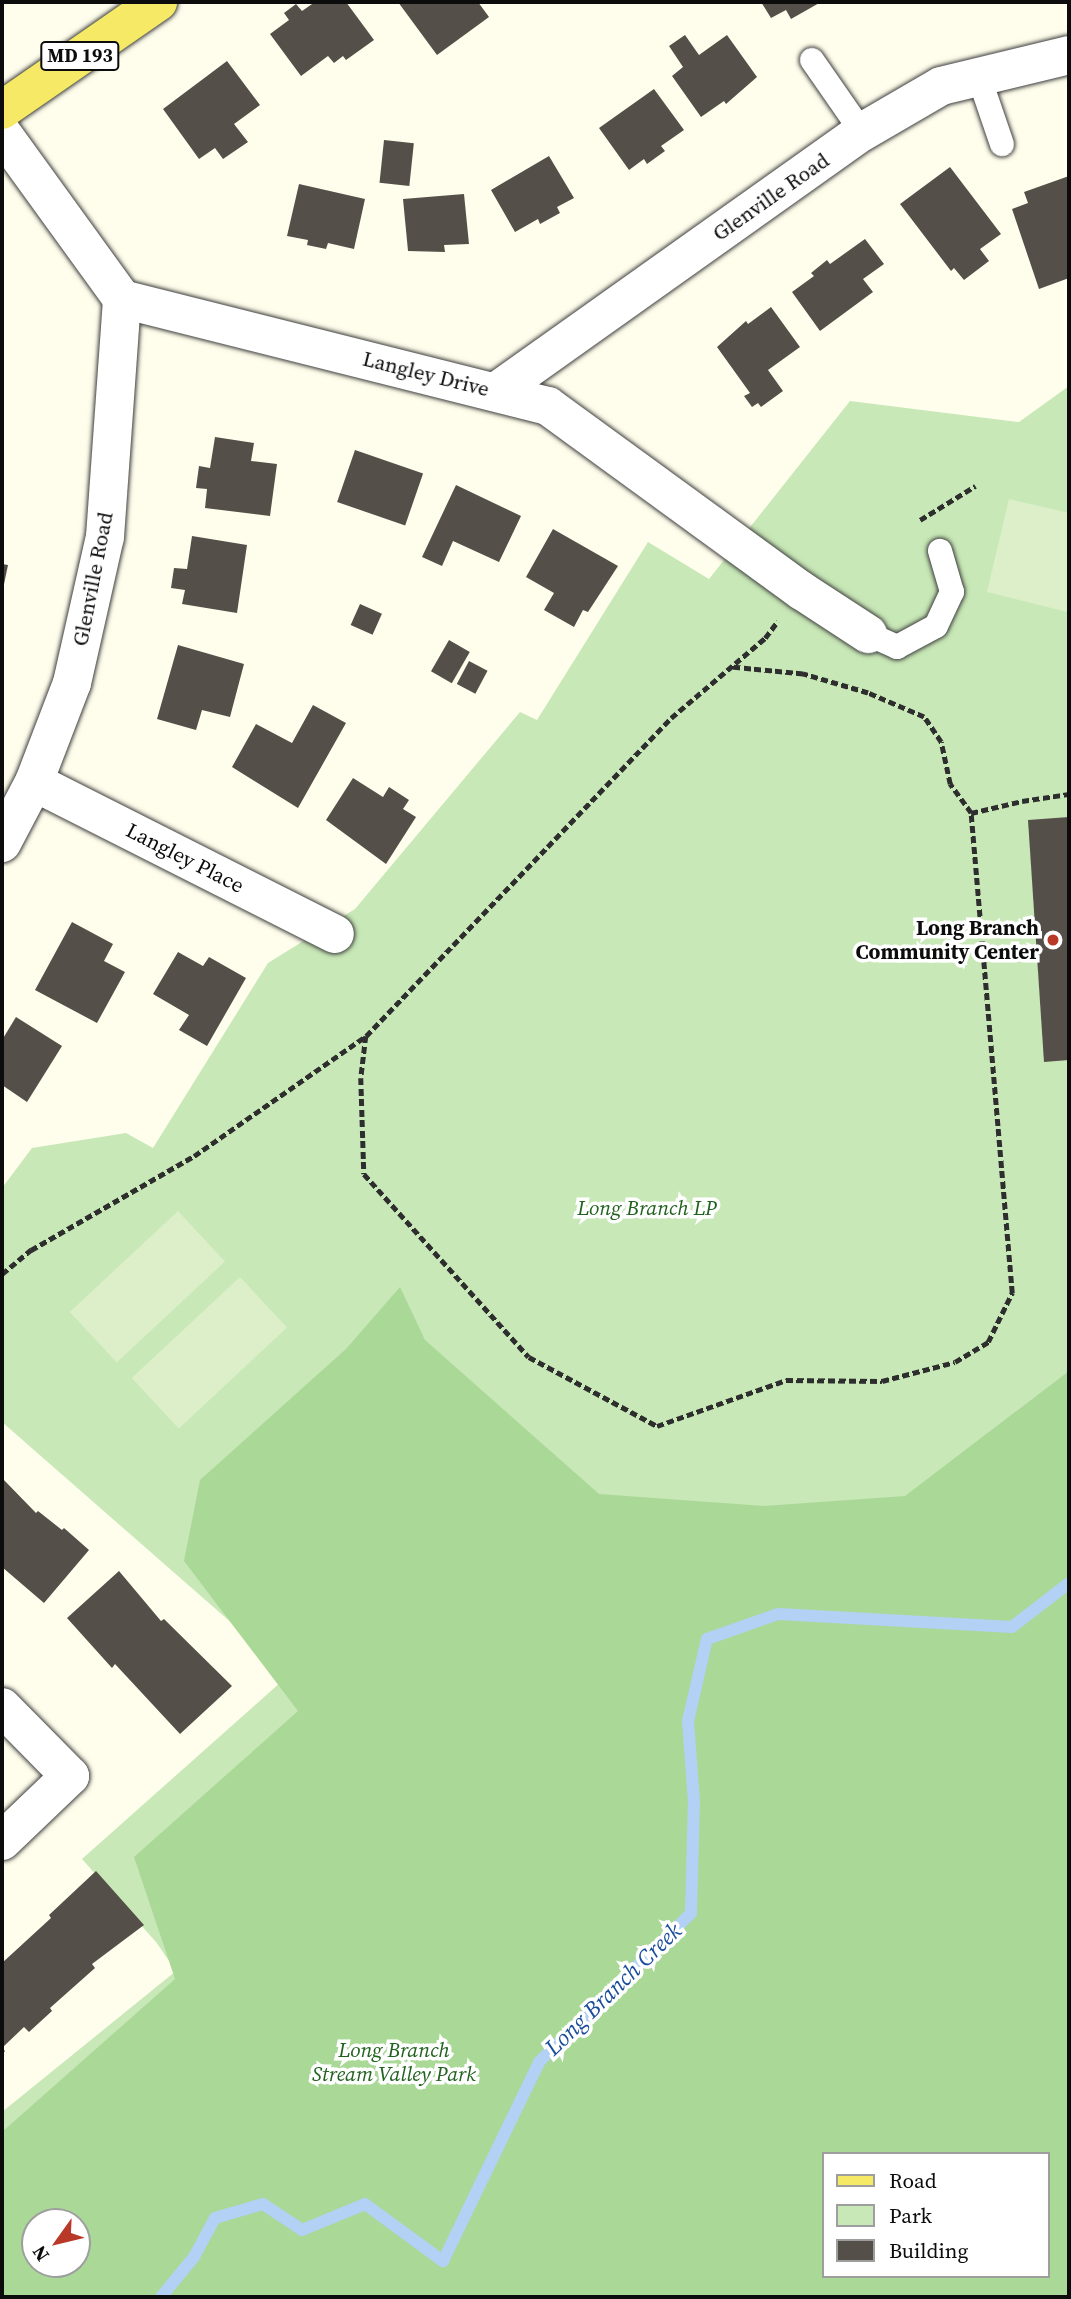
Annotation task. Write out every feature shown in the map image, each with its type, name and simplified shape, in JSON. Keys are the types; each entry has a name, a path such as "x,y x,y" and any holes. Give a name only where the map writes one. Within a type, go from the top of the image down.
{"main road":[{"name":"MD 193","path":"2,110 158,2"}],"street":[{"name":"Glenville Road","path":"497,391 862,132 941,86 1069,55"},
{"path":"2,133 122,299"},
{"name":"Glenville Road","path":"2,844 34,782 72,683 106,537 122,299"},
{"name":"Langley Drive","path":"122,299 497,391 548,406 802,591 868,634"},
{"name":"Langley Place","path":"34,782 335,934"},
{"path":"2,1707 70,1776 2,1841"}],"lane":[{"path":"812,60 862,132"},
{"path":"979,77 1002,144"},
{"path":"868,634 897,647 936,626 952,592 940,551"}],"path":[{"path":"920,520 975,486"},
{"path":"2,1274 31,1250 194,1156 366,1036 671,718 765,638 802,591"},
{"path":"366,1036 361,1078 364,1174 529,1357 657,1426 786,1380 882,1381 955,1362 988,1342 1012,1293 971,813 950,784 941,742 924,717 868,693 803,674 731,667"},
{"path":"971,813 1069,794"}],"green space":[{"name":"Long Branch LP","path":"1069,386 1069,2297 2,2297 2,2112 176,1971 156,1942 82,1859 290,1674 2,1422 2,1188 32,1148 126,1133 153,1148 268,963 355,909 520,712 537,720 648,542 709,579 850,401 1019,422"},
{"path":"1009,499 1069,513 1067,612 987,592"},
{"path":"178,1211 225,1261 117,1362 70,1312"},
{"path":"240,1277 287,1327 179,1428 132,1378"},
{"name":"Long Branch Stream Valley Park","path":"400,1287 425,1340 599,1494 764,1506 905,1496 1069,1371 1069,2297 2,2297 2,2132 175,1979 134,1857 298,1711 184,1561 200,1480 346,1349"}],"building":[{"path":"315,2 346,2 374,40 346,60 343,56 334,63 328,56 301,76 270,34 289,20 284,13 296,4 302,11"},
{"path":"398,2 478,2 489,17 437,55"},
{"path":"761,2 821,2 791,19 786,10 771,18"},
{"path":"685,35 699,55 727,35 757,77 726,104 724,101 701,117 672,76 683,67 669,46"},
{"path":"227,61 260,105 234,124 248,142 223,159 215,148 199,159 163,109"},
{"path":"654,89 684,130 661,146 665,151 647,164 644,159 629,170 599,128"},
{"path":"384,140 414,143 409,186 380,183"},
{"path":"549,156 574,198 557,207 560,213 540,224 538,219 515,232 491,190"},
{"path":"950,167 1001,234 980,249 989,261 964,280 954,268 951,271 900,204"},
{"path":"1069,176 1069,278 1039,289 1012,209 1028,203 1024,192"},
{"path":"299,184 365,199 354,249 328,243 326,249 307,245 308,240 287,236"},
{"path":"464,194 469,244 444,245 445,252 408,251 403,199"},
{"path":"865,239 884,264 863,279 873,292 820,331 792,292 814,276 811,273 827,260 830,264"},
{"path":"771,307 800,347 768,370 783,391 761,407 758,403 752,407 744,396 750,393 717,347 746,321 748,324"},
{"path":"215,437 254,443 251,461 277,464 270,516 205,508 207,489 196,488 199,466 210,468"},
{"path":"355,450 423,473 405,525 337,502"},
{"path":"456,485 521,516 499,562 453,541 442,566 422,557"},
{"path":"553,529 618,566 588,612 583,610 574,627 544,610 554,593 526,577"},
{"path":"192,536 247,545 237,613 182,604 185,590 171,588 174,568 187,569"},
{"path":"2,564 8,565 3,589 2,589"},
{"path":"360,604 382,614 373,635 351,625"},
{"path":"449,640 470,652 452,683 431,671"},
{"path":"178,645 244,664 230,717 202,710 196,730 157,719"},
{"path":"469,661 488,671 475,694 457,684"},
{"path":"313,705 346,723 298,808 232,767 256,724 292,743"},
{"path":"353,778 383,797 389,787 409,800 403,809 416,817 386,864 326,820"},
{"name":"Long Branch Community Center","path":"1069,817 1069,1060 1044,1062 1028,820"},
{"path":"72,922 113,944 104,961 125,972 97,1023 35,990"},
{"path":"178,952 203,966 209,957 246,978 207,1046 179,1030 189,1015 153,994"},
{"path":"16,1017 62,1046 27,1102 2,1085 2,1040"},
{"path":"2,1478 36,1513 38,1511 62,1530 64,1528 89,1550 44,1603 2,1567"},
{"path":"119,1571 161,1621 164,1619 232,1686 180,1734 115,1664 112,1668 67,1618"},
{"path":"96,1871 144,1925 92,1964 95,1968 50,2008 52,2011 29,2032 24,2027 2,2048 2,1963 51,1918 49,1915"}],"waterway":[{"name":"Long Branch Creek","path":"161,2297 194,2257 215,2218 263,2204 302,2230 365,2204 443,2261 539,2062 691,1913 694,1802 688,1721 707,1639 778,1614 1012,1627 1069,1583"}],"place":[{"name":"Long Branch Community Center","path":"1053,940"}]}
